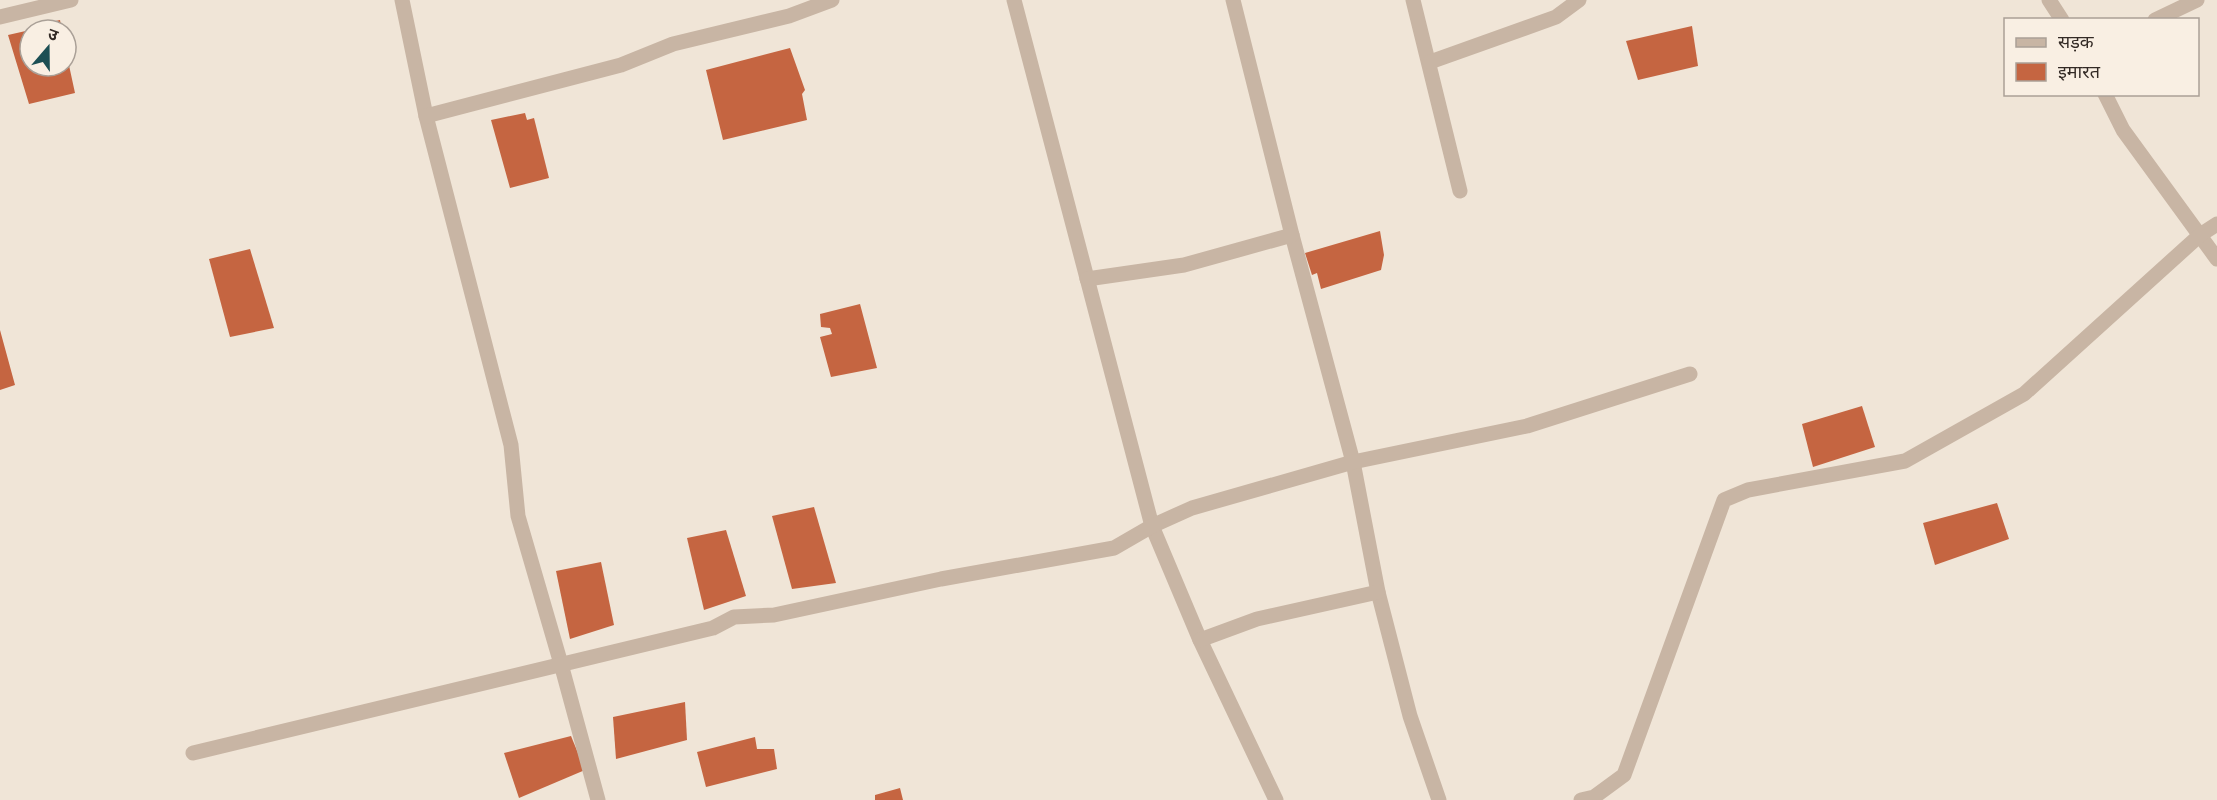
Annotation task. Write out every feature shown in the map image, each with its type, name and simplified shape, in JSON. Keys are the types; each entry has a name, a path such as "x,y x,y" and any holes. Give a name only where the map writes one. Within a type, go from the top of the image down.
{"street":[{"path":"0,17 71,0"},
{"path":"402,0 426,116 511,445 518,516 598,800"},
{"path":"426,116 621,65 674,44 789,16 832,0"},
{"path":"1014,0 1152,526 1200,640 1276,800"},
{"path":"1233,0 1292,235 1353,462 1378,592 1410,716 1439,800"},
{"path":"1413,0 1460,191"},
{"path":"1430,62 1556,17 1579,0"},
{"path":"2049,0 2061,18"},
{"path":"2159,18 2197,0"},
{"path":"2106,96 2123,130 2217,259"},
{"path":"1581,800 1594,797 1624,775 1724,500 1748,490 1905,461 2024,394 2200,235 2217,224"},
{"path":"1087,279 1184,265 1292,235"},
{"path":"193,753 713,628 734,617 774,615 941,579 1114,548 1152,526 1192,508 1353,462 1527,426 1690,374"},
{"path":"1200,640 1257,619 1378,592"}],"building":[{"path":"1692,26 1698,66 1638,80 1626,41"},
{"path":"18,33 18,68 8,35"},
{"path":"790,48 805,90 802,94 807,120 723,140 706,70"},
{"path":"21,78 72,78 75,93 29,104"},
{"path":"525,113 527,120 534,118 549,178 510,188 491,120"},
{"path":"1380,231 1384,255 1381,270 1321,289 1317,273 1312,275 1305,253"},
{"path":"250,249 274,328 230,337 209,259"},
{"path":"860,304 877,368 831,377 820,337 832,334 830,328 821,327 820,314"},
{"path":"0,330 15,385 0,390"},
{"path":"1862,406 1875,447 1813,467 1802,424"},
{"path":"1997,503 2009,539 1935,565 1923,523"},
{"path":"814,507 836,583 792,589 772,516"},
{"path":"726,530 746,596 704,610 687,538"},
{"path":"601,562 614,625 570,639 556,571"},
{"path":"685,702 687,740 616,759 613,717"},
{"path":"571,736 585,770 519,798 504,753"},
{"path":"755,737 757,749 774,749 777,769 706,787 697,752"},
{"path":"900,788 903,800 875,800 875,795"}]}
